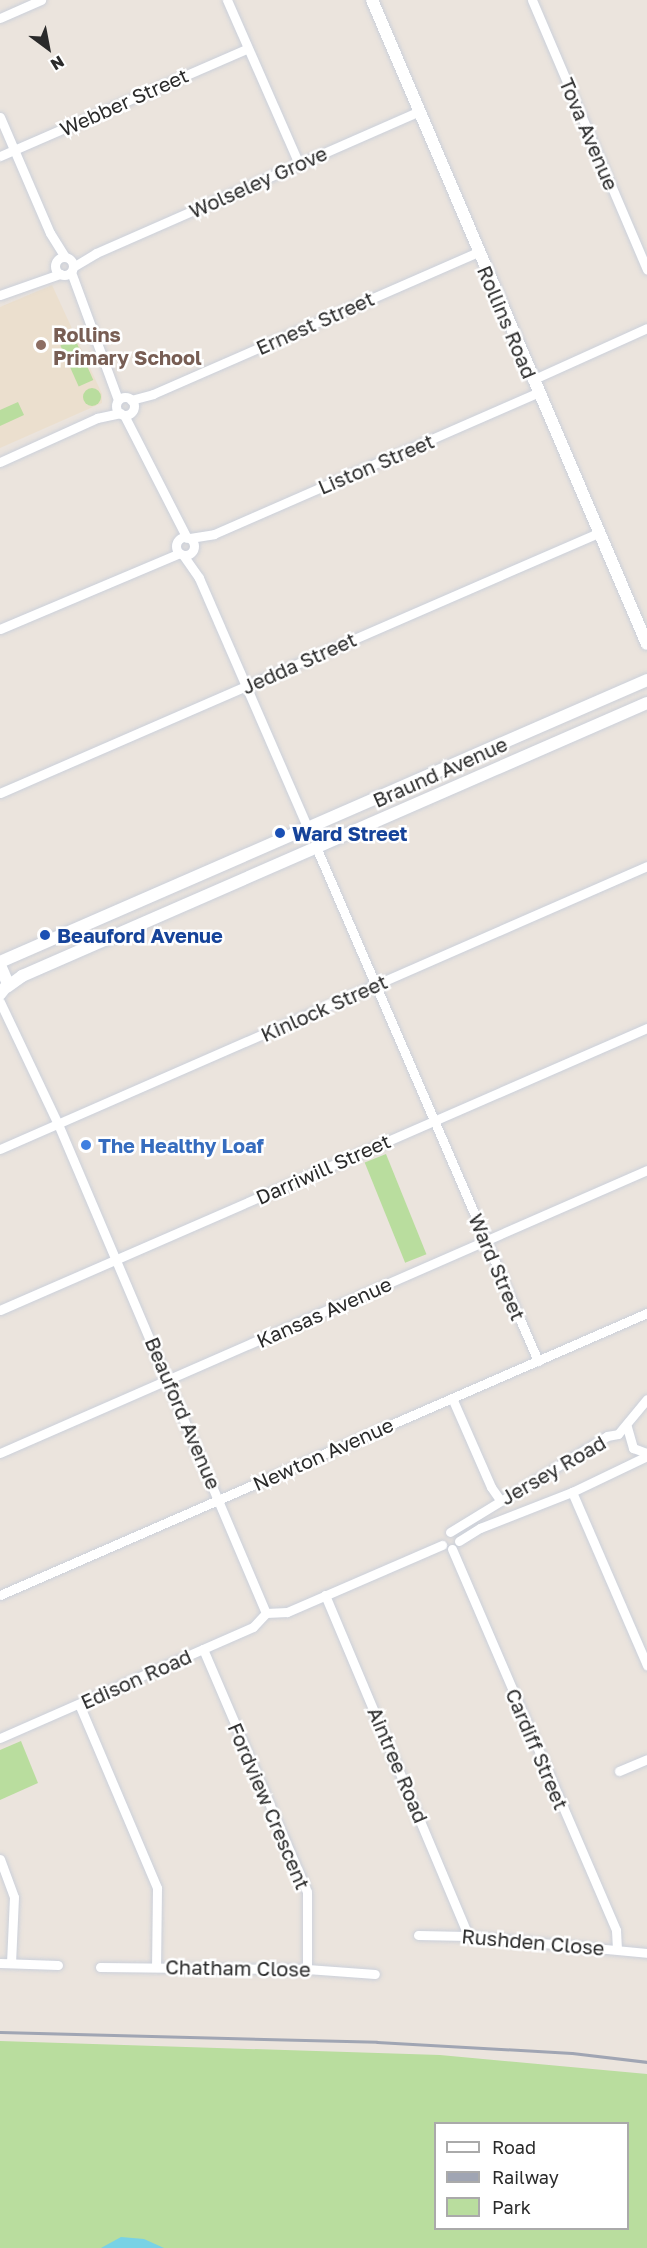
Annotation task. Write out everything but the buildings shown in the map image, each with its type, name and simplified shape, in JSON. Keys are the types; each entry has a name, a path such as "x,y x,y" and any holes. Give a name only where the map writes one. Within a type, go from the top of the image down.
{"street":[{"path":"0,18 41,0"},
{"path":"227,0 299,164"},
{"name":"Rollins Road","path":"372,0 537,393 647,644"},
{"name":"Tova Avenue","path":"532,0 647,269"},
{"name":"Webber Street","path":"0,156 248,48"},
{"name":"Wolseley Grove","path":"0,295 419,111"},
{"name":"Ward Street","path":"0,117 538,1361"},
{"name":"Ernest Street","path":"0,462 478,252"},
{"path":"532,381 647,328"},
{"name":"Liston Street","path":"0,628 537,393"},
{"name":"Jedda Street","path":"0,793 598,533"},
{"name":"Braund Avenue","path":"0,963 647,680"},
{"name":"Braund Avenue","path":"4,990 22,976 647,703"},
{"name":"Kinlock Street","path":"0,1149 647,866"},
{"path":"0,963 4,990"},
{"name":"Beauford Avenue","path":"4,990 11,1018 220,1499 266,1612"},
{"name":"Beauford Avenue","path":"0,1002 11,1018"},
{"name":"Darriwill Street","path":"0,1310 647,1028"},
{"name":"Kansas Avenue","path":"0,1453 647,1170"},
{"name":"Newton Avenue","path":"0,1595 647,1313"},
{"path":"452,1398 491,1487 500,1500"},
{"name":"Jersey Road","path":"450,1532 607,1436 624,1433 647,1399"},
{"path":"624,1433 633,1449 647,1454"},
{"path":"621,1467 633,1449"},
{"path":"455,1545 450,1532 442,1536 442,1545 455,1545 536,1503 573,1492 647,1454"},
{"path":"573,1492 647,1665"},
{"name":"Edison Road","path":"0,1738 253,1627 266,1612 287,1612 442,1545"},
{"name":"Cardiff Street","path":"455,1545 616,1930 617,1949"},
{"name":"Aintree Road","path":"325,1595 468,1936"},
{"name":"Fordview Crescent","path":"203,1649 307,1892 307,1969"},
{"path":"80,1704 157,1888 156,1966"},
{"path":"619,1771 647,1759"},
{"path":"0,1859 14,1897 11,1964"},
{"name":"Rushden Close","path":"418,1935 468,1936 647,1953"},
{"path":"0,1963 58,1965"},
{"name":"Chatham Close","path":"100,1967 307,1969 375,1974"}],"shaded area":[{"name":"Rollins Primary School","path":"52,285 102,394 102,403 0,448 0,307"}],"green space":[{"path":"75,339 93,380 79,387 60,346"},
{"path":"92,388 98,391 101,397 98,403 92,406 86,403 83,397 86,391"},
{"path":"18,402 24,415 0,426 0,410"},
{"path":"386,1154 426,1254 405,1263 365,1163"},
{"path":"21,1741 38,1783 0,1800 0,1750"},
{"path":"0,2041 440,2055 647,2074 647,2248 0,2248"}],"water":[{"path":"121,2237 144,2239 164,2248 101,2248"}],"railway":[{"path":"0,2032 377,2042 572,2053 647,2062"}],"place":[{"name":"Rollins Primary School","path":"41,345"},
{"name":"Ward Street","path":"280,833"},
{"name":"Beauford Avenue","path":"45,935"},
{"name":"The Healthy Loaf","path":"86,1145"}]}
